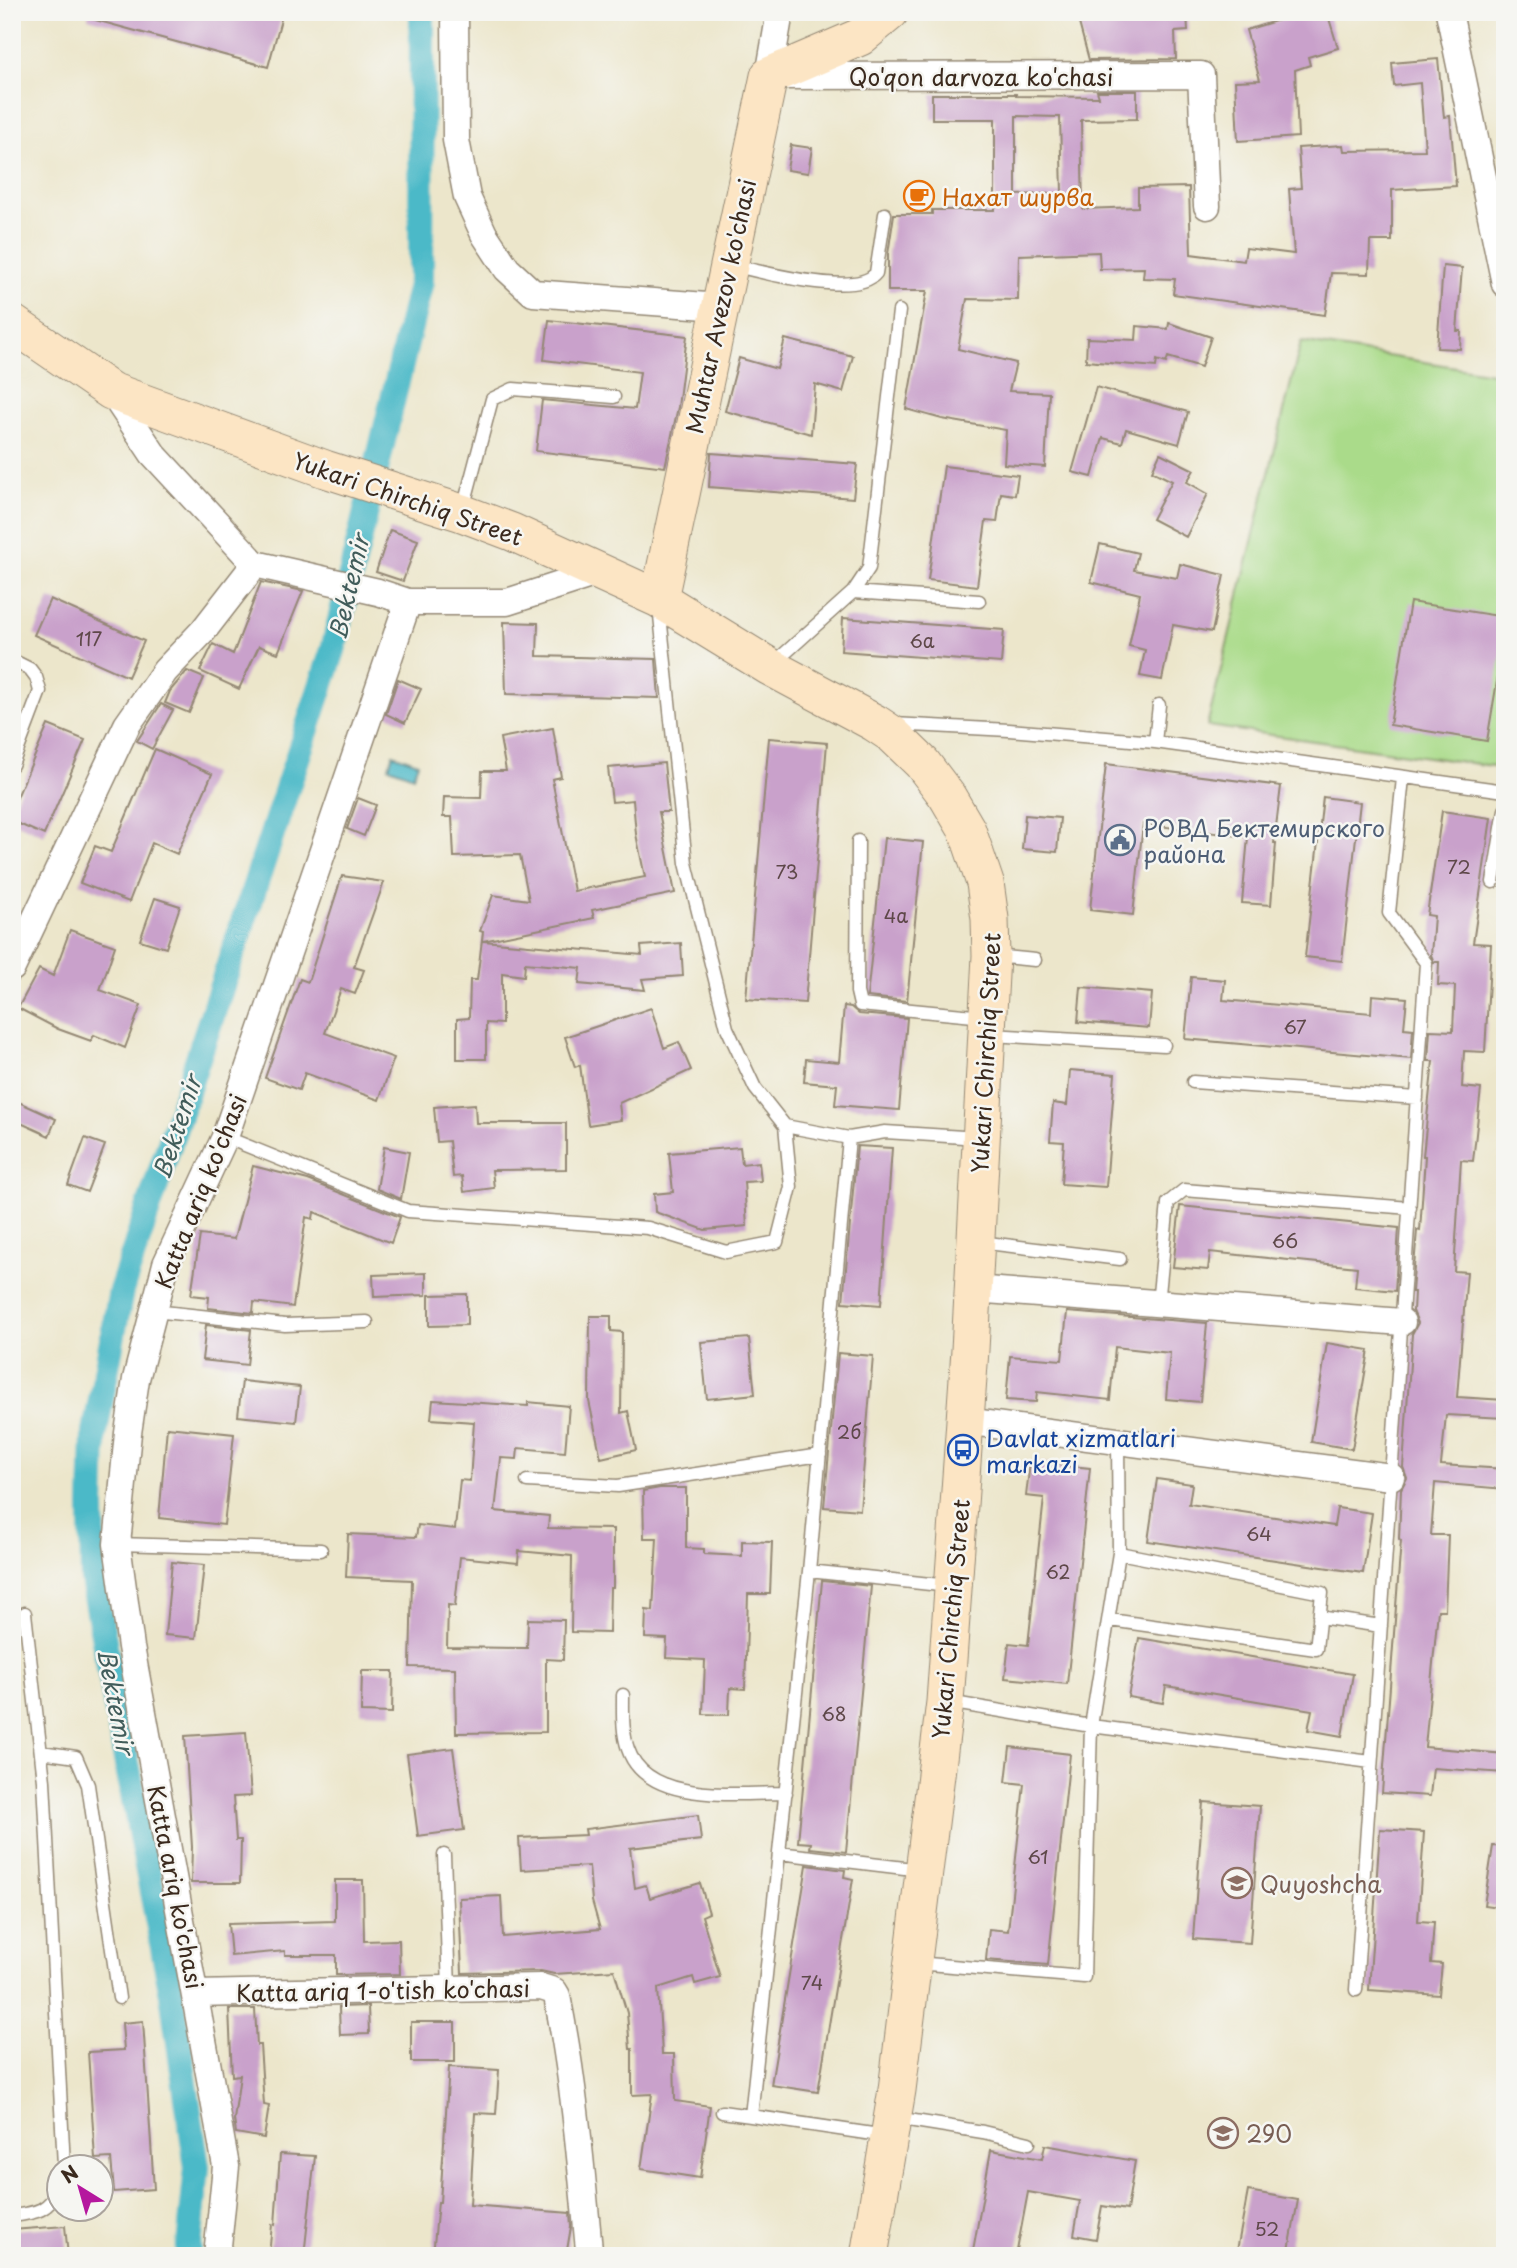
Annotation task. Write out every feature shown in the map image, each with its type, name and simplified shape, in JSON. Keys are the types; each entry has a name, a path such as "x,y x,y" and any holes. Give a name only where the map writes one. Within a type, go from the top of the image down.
{"street":[{"path":"455,12 456,141 467,197 484,234 507,269 533,293 720,307"},
{"name":"Muhtar Avezov ko'chasi","path":"659,598 769,76 780,12"},
{"name":"Qo'qon darvoza ko'chasi","path":"769,76 890,12"},
{"path":"1449,12 1505,284"},
{"name":"Qo'qon darvoza ko'chasi","path":"769,76 1201,75 1207,206"},
{"name":"Yukari Chirchiq Street","path":"12,323 111,391 325,469 462,513 512,532 659,598 770,667 893,735 922,763 947,796 967,830 985,883 991,956 965,1421 945,1702 891,2127 869,2256"},
{"path":"111,391 153,454 255,564 378,592 408,602 507,602 600,572"},
{"path":"12,968 127,725 165,671 203,631 255,564"},
{"name":"Katta ariq ko'chasi","path":"217,2256 226,2166 131,1647 117,1544 134,1392 166,1264 225,1137 408,602"},
{"path":"973,1289 1402,1322"},
{"path":"965,1421 1391,1477"},
{"name":"Katta ariq 1-o'tish ko'chasi","path":"196,1994 541,1987 554,1991 565,2035 578,2137 589,2250 587,2256"}],"lane":[{"path":"729,265 804,281 855,284 866,282 876,273 885,214"},
{"path":"770,667 853,592 869,568 899,311"},
{"path":"462,513 492,399 513,389 614,397"},
{"path":"853,592 979,601"},
{"path":"225,1137 408,1211 648,1228 726,1252 777,1242 791,1187 785,1126 755,1088 727,1028 686,863 659,598"},
{"path":"12,660 30,669 36,677 40,691 12,765"},
{"path":"1155,742 1158,705"},
{"name":"Yukari Chirchiq Street","path":"875,723 1155,742 1505,791"},
{"path":"1356,1990 1426,963 1389,913 1404,778"},
{"path":"1493,882 1505,810"},
{"path":"858,841 857,992 860,1005 987,1026 1164,1045"},
{"path":"991,956 1035,960"},
{"path":"1193,1082 1417,1098"},
{"path":"785,1126 849,1138 885,1132 982,1139"},
{"path":"751,2116 809,1572 849,1138"},
{"path":"1158,1304 1168,1203 1184,1190 1410,1208"},
{"path":"975,1242 1120,1259"},
{"path":"154,1311 285,1325 367,1322"},
{"path":"913,1962 1084,1977 1091,1726 1119,1553 1118,1443"},
{"path":"527,1481 618,1486 820,1455"},
{"path":"117,1544 321,1550"},
{"path":"1110,1620 1315,1649 1322,1593 1119,1553"},
{"path":"809,1572 953,1586"},
{"path":"25,1613 41,1752 63,2152"},
{"path":"1319,1617 1381,1626"},
{"path":"622,1695 624,1730 629,1752 643,1774 689,1793 786,1793"},
{"path":"945,1702 1091,1726 1371,1762"},
{"path":"41,1752 76,1757 88,1785 119,1998"},
{"path":"779,1853 924,1871"},
{"path":"444,1855 449,1988"},
{"path":"722,2112 983,2132 1029,2143"},
{"path":"12,2216 34,2214 46,2206"}],"green space":[{"path":"1301,342 1505,375 1505,729 1500,767 1207,726"}],"water":[{"path":"393,754 418,763 413,776 389,767"}],"building":[{"path":"89,12 283,12 268,67 88,18"},
{"path":"1076,12 1187,12 1188,31 1175,32 1176,59 1089,60"},
{"path":"1311,12 1327,12 1338,48 1308,57 1310,65 1295,70 1298,137 1238,141 1235,81 1260,80 1246,30"},
{"path":"1438,59 1444,117 1450,116 1456,186 1392,190 1392,241 1370,241 1369,274 1331,273 1325,315 1173,294 1175,279 1143,278 1144,268 1100,269 1099,252 1019,255 1018,300 967,299 958,349 1016,363 1009,391 1049,393 1045,467 1004,464 1006,430 942,419 906,409 927,291 888,291 888,254 894,214 932,214 932,210 995,210 995,119 932,119 932,94 1099,97 1097,91 1137,91 1137,119 1081,120 1083,209 1138,207 1138,188 1189,187 1191,254 1244,261 1246,248 1294,254 1289,189 1301,188 1298,148 1343,145 1344,151 1425,150 1420,83 1394,86 1392,63","holes":["1016,116 1060,117 1062,193 1016,195"]},
{"path":"791,145 812,148 808,173 787,170"},
{"path":"1443,266 1462,268 1457,331 1461,331 1460,349 1437,348"},
{"path":"549,320 687,336 678,407 665,467 536,451 542,400 635,409 640,372 544,360"},
{"path":"1169,323 1211,337 1201,367 1168,357 1166,363 1157,360 1156,367 1086,361 1087,338 1136,340 1137,326 1168,329"},
{"path":"785,339 853,356 843,392 815,384 811,434 725,411 739,358 777,369"},
{"path":"1096,387 1188,412 1179,444 1126,429 1122,443 1103,438 1092,477 1072,472"},
{"path":"711,453 857,464 853,498 709,487"},
{"path":"1160,453 1194,470 1187,482 1208,494 1186,537 1152,519 1172,481 1152,471"},
{"path":"944,466 1018,475 1015,495 1001,493 997,522 986,521 977,586 928,580"},
{"path":"390,530 418,540 403,581 376,572"},
{"path":"1100,544 1138,553 1134,570 1177,578 1180,564 1224,575 1212,632 1173,625 1162,680 1140,676 1145,650 1129,646 1140,594 1091,582"},
{"path":"261,582 303,591 278,653 259,646 239,689 200,671 213,644 233,654"},
{"path":"50,599 144,641 128,677 34,635"},
{"path":"1410,602 1505,617 1505,634 1487,741 1390,725"},
{"path":"843,618 1004,630 1001,663 841,651"},
{"path":"504,622 538,623 537,656 656,659 659,698 506,694"},
{"path":"187,671 204,678 189,713 165,703 170,691"},
{"path":"398,679 421,689 405,723 386,714"},
{"path":"161,704 173,710 152,749 137,741"},
{"path":"48,725 85,740 44,835 12,821 12,809"},
{"path":"553,728 561,777 552,779 574,891 645,877 636,834 633,800 612,802 608,768 664,763 669,812 659,812 675,893 592,910 594,918 483,941 642,955 641,946 681,943 683,976 642,979 645,990 579,984 581,968 525,963 524,976 502,973 502,1024 486,1023 486,1059 457,1059 457,1019 469,1018 470,980 477,980 483,932 480,931 493,895 529,900 520,855 454,857 452,817 443,817 444,797 481,798 482,771 506,771 500,738"},
{"path":"769,738 827,743 805,1003 746,999"},
{"path":"155,749 212,774 177,854 152,843 129,902 80,883 95,846 111,852"},
{"path":"1106,764 1281,786 1274,843 1271,905 1242,903 1248,837 1143,824 1133,915 1090,910"},
{"path":"1323,797 1360,802 1342,961 1305,957"},
{"path":"358,798 376,805 364,836 347,829"},
{"path":"1442,811 1491,818 1473,943 1491,944 1485,1052 1464,1051 1462,1087 1481,1089 1473,1161 1461,1160 1454,1271 1467,1272 1457,1397 1505,1400 1505,1418 1446,1415 1441,1465 1505,1469 1505,1489 1435,1483 1431,1535 1448,1535 1445,1610 1438,1610 1425,1747 1505,1754 1505,1773 1433,1768 1430,1796 1382,1793 1401,1540 1401,1489 1407,1478 1403,1467 1412,1334 1418,1323 1413,1311 1412,1292 1417,1230 1420,1231 1423,1156 1433,1061 1428,1061 1430,1030 1453,1031 1455,986 1438,985 1439,962 1434,962 1431,955 1434,916 1427,915"},
{"path":"1025,815 1060,818 1057,852 1022,849"},
{"path":"884,838 923,842 907,1001 867,997"},
{"path":"342,876 384,882 354,967 364,970 355,994 341,989 325,1033 394,1058 379,1100 305,1073 299,1090 265,1078 300,979 308,982"},
{"path":"155,898 180,906 166,948 140,940"},
{"path":"70,930 115,946 100,990 141,1005 125,1048 94,1035 91,1041 58,1029 18,1008 39,969 53,976"},
{"path":"1191,977 1225,980 1223,1000 1371,1013 1372,995 1407,998 1404,1028 1413,1029 1411,1059 1185,1039"},
{"path":"1081,987 1152,993 1149,1028 1078,1022"},
{"path":"844,1006 851,1007 859,1014 907,1018 899,1110 835,1105 837,1085 804,1082 806,1059 839,1062"},
{"path":"651,1008 664,1048 679,1042 691,1070 619,1103 621,1120 588,1125 580,1065 575,1067 565,1037"},
{"path":"1070,1070 1115,1074 1106,1187 1061,1184 1064,1142 1050,1141 1053,1103 1067,1105"},
{"path":"12,1099 56,1119 49,1136 12,1119"},
{"path":"475,1104 476,1123 566,1123 566,1169 492,1170 494,1188 464,1192 462,1176 453,1177 449,1141 437,1142 434,1107"},
{"path":"85,1138 105,1145 87,1192 68,1185"},
{"path":"857,1146 892,1148 881,1305 843,1302"},
{"path":"384,1147 409,1152 401,1199 377,1189"},
{"path":"740,1147 742,1164 759,1162 761,1181 744,1182 747,1226 705,1230 655,1212 654,1194 673,1192 669,1153"},
{"path":"253,1166 308,1180 400,1217 391,1243 314,1212 313,1219 306,1217 293,1307 254,1302 253,1313 208,1308 209,1297 191,1295 200,1235 234,1239"},
{"path":"1180,1206 1399,1228 1395,1291 1355,1287 1357,1267 1210,1252 1208,1270 1173,1267"},
{"path":"426,1273 426,1295 374,1297 373,1275"},
{"path":"467,1294 467,1325 429,1326 429,1295"},
{"path":"1067,1312 1207,1323 1200,1402 1166,1399 1170,1353 1115,1347 1110,1400 1037,1392 1036,1402 1006,1400 1010,1356 1062,1360"},
{"path":"590,1316 611,1316 611,1331 622,1332 621,1413 628,1411 636,1450 601,1458 589,1401"},
{"path":"206,1325 251,1330 247,1365 202,1360"},
{"path":"749,1338 755,1394 707,1399 701,1342"},
{"path":"1327,1343 1369,1350 1352,1449 1311,1442"},
{"path":"838,1353 873,1356 860,1510 824,1507"},
{"path":"242,1381 300,1387 296,1422 238,1416"},
{"path":"433,1400 528,1406 528,1402 569,1406 565,1452 518,1448 517,1459 501,1458 495,1511 549,1516 548,1528 613,1529 613,1588 610,1588 609,1633 571,1632 572,1556 519,1551 518,1563 460,1557 455,1606 448,1605 447,1647 527,1648 528,1619 564,1620 563,1660 546,1659 546,1732 456,1733 455,1668 410,1667 412,1580 346,1577 348,1534 416,1537 418,1525 455,1529 460,1480 470,1481 474,1422 431,1419"},
{"path":"167,1427 234,1434 224,1525 159,1518"},
{"path":"1030,1462 1090,1468 1067,1684 1005,1678 1009,1643 1028,1645 1044,1498 1026,1496"},
{"path":"1157,1479 1192,1484 1189,1504 1334,1526 1337,1508 1372,1513 1363,1573 1148,1541"},
{"path":"686,1488 686,1548 704,1549 704,1554 742,1556 742,1541 772,1542 770,1594 748,1594 745,1689 730,1688 729,1715 703,1714 705,1660 666,1658 667,1639 645,1638 646,1610 653,1611 657,1538 644,1538 643,1491"},
{"path":"172,1562 204,1565 196,1638 165,1635"},
{"path":"822,1581 871,1586 846,1852 810,1848 811,1843 798,1842"},
{"path":"1139,1638 1353,1674 1342,1736 1308,1730 1312,1710 1166,1686 1163,1703 1128,1697"},
{"path":"362,1671 393,1671 392,1713 361,1712"},
{"path":"246,1732 251,1796 233,1797 236,1840 241,1840 240,1883 191,1883 192,1847 185,1736"},
{"path":"1010,1747 1070,1754 1048,1965 986,1960 989,1929 1008,1931 1024,1784 1006,1782"},
{"path":"453,1748 464,1830 418,1836 407,1754"},
{"path":"1203,1802 1260,1806 1250,1943 1193,1939"},
{"path":"698,1815 701,1840 630,1848 635,1888 646,1885 650,1898 700,1883 709,1913 702,1916 720,1977 695,1984 693,1977 658,1988 662,2054 674,2054 675,2101 710,2106 700,2178 641,2169 652,2094 632,2095 632,2049 627,2013 614,1970 554,1974 541,1971 462,1973 459,1898 501,1896 503,1937 600,1929 592,1901 589,1866 521,1870 519,1838 586,1835 585,1829"},
{"path":"1380,1829 1424,1832 1418,1921 1434,1922 1431,1963 1442,1964 1439,1995 1369,1990"},
{"path":"1493,1846 1505,1847 1505,1908 1484,1905"},
{"path":"807,1865 845,1870 844,1877 853,1879 818,2092 771,2085"},
{"path":"335,1880 363,1880 364,1941 399,1940 400,1974 336,1975 336,1955 285,1955 285,1951 231,1956 228,1924 335,1921"},
{"path":"368,2006 369,2034 340,2035 339,2007"},
{"path":"229,2009 255,2009 264,2105 269,2106 264,2138 236,2133 234,2120 240,2075 232,2076"},
{"path":"143,2021 154,2189 116,2192 116,2152 95,2152 88,2052 124,2050 122,2023"},
{"path":"411,2022 455,2022 455,2062 411,2062"},
{"path":"449,2067 499,2070 496,2114 475,2113 470,2205 570,2213 571,2227 566,2256 433,2256 440,2202"},
{"path":"1045,2145 1135,2161 1127,2210 1102,2206 1096,2239 1074,2235 1080,2201 1028,2192 1016,2256 972,2256 991,2150 1042,2159"},
{"path":"280,2154 315,2156 304,2256 269,2256 272,2224 275,2225"},
{"path":"1248,2191 1298,2200 1288,2256 1236,2256"},
{"path":"65,2226 68,2256 12,2256 12,2230"}],"waterway":[{"name":"Bektemir","path":"188,2256 197,2167 172,1994 93,1579 94,1437 121,1291 333,650 421,281 422,12"}],"place":[{"name":"Нахат шурва","path":"919,196"},
{"name":"РОВД Бектемирского района","path":"1120,840"},
{"name":"Davlat xizmatlari markazi","path":"963,1450"},
{"name":"Quyoshcha","path":"1237,1883"},
{"name":"290","path":"1223,2133"}]}
